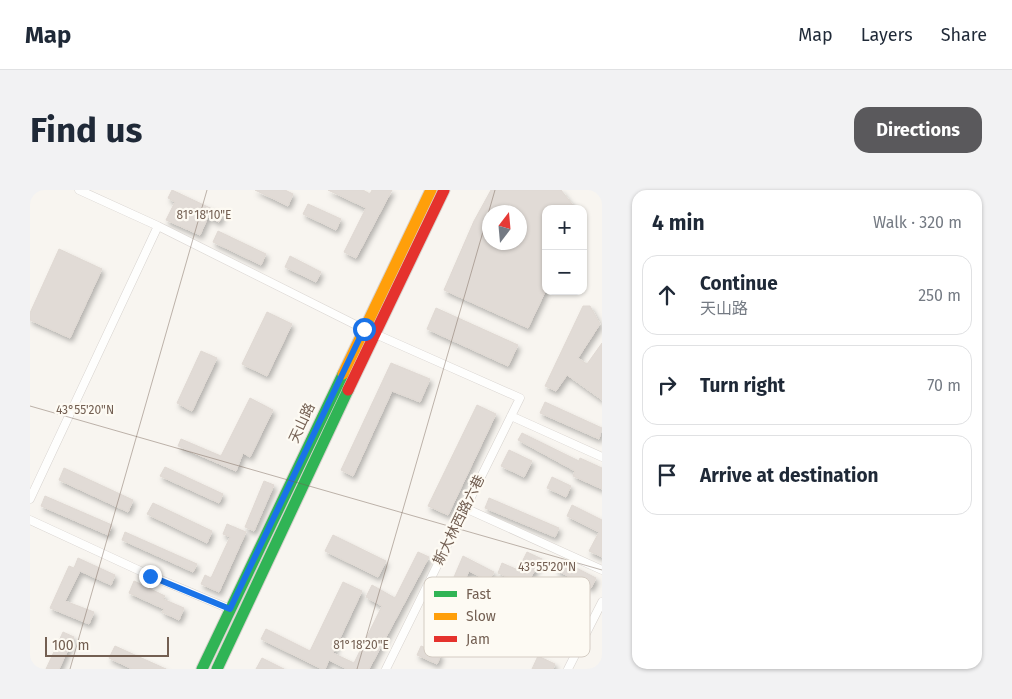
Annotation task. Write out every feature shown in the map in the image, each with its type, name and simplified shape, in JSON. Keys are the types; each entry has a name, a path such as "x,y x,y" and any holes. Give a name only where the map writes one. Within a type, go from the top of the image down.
{"main road":[{"name":"天山路","path":"202,669 431,190"},
{"name":"天山路","path":"217,669 240,615 444,190"}],"street":[{"path":"79,190 158,226 375,333"},
{"path":"30,499 158,226"},
{"name":"斯大林西路六巷","path":"375,333 520,398 431,577"},
{"path":"511,416 602,457"},
{"path":"465,508 602,570"},
{"path":"30,520 150,576 230,609"},
{"name":"斯大林西路六巷","path":"386,669 424,592"},
{"path":"590,626 602,602"},
{"path":"568,669 574,657"}],"building":[{"path":"172,190 223,214 219,222 208,217 200,235 166,220 175,202 168,198"},
{"path":"255,190 285,190 293,194 288,206"},
{"path":"328,190 363,190 370,194 372,190 392,190 356,258 344,252 366,208"},
{"path":"491,190 561,190 573,205 542,205 542,295 544,295 528,328 444,290 482,206 482,250 527,250 527,205 483,205"},
{"path":"308,204 341,219 336,230 303,214"},
{"path":"218,231 266,254 261,265 213,242"},
{"path":"59,249 102,269 70,338 30,320 30,313"},
{"path":"290,256 321,272 316,282 285,267"},
{"path":"583,306 590,306 600,324 578,358 587,364 602,343 602,400 567,375 556,391 545,386"},
{"path":"436,308 518,345 508,366 427,329"},
{"path":"267,312 292,324 267,376 242,364"},
{"path":"201,351 217,358 192,411 177,403"},
{"path":"391,363 430,379 420,402 392,391 353,476 341,470"},
{"path":"250,398 273,410 250,457 243,453 236,471 178,446 181,439 221,456"},
{"path":"545,402 602,428 599,439 540,413"},
{"path":"477,405 496,414 448,515 428,506"},
{"path":"522,433 579,461 580,458 602,468 602,489 573,476 575,471 518,440"},
{"path":"509,450 532,461 524,477 501,466"},
{"path":"165,467 223,494 219,503 160,476"},
{"path":"64,468 133,500 128,512 59,480"},
{"path":"552,477 571,486 566,497 547,488"},
{"path":"264,481 274,485 254,531 245,527"},
{"path":"45,496 112,525 108,535 41,506"},
{"path":"489,498 559,528 555,537 485,508"},
{"path":"153,503 212,531 207,543 147,514"},
{"path":"572,505 602,520 602,557 589,551 599,532 567,516"},
{"path":"227,524 246,532 219,592 201,584 205,575 211,578 230,537 223,534"},
{"path":"125,532 197,564 193,572 122,540"},
{"path":"333,535 386,561 378,577 325,551"},
{"path":"418,552 429,557 369,669 347,669 329,660 325,669 322,669 261,639 266,629 310,651 343,582 362,591 333,653 354,663 382,606 366,597 372,585 395,598"},
{"path":"527,552 542,559 531,577 507,577 498,573 502,563 518,570"},
{"path":"463,556 494,572 491,577 481,577 469,571 466,577 454,577"},
{"path":"78,558 115,575 111,585 80,571 65,601 94,612 89,624 50,608 69,566 74,568"},
{"path":"561,560 596,578 591,588 590,577 570,577 556,570"},
{"path":"134,581 165,596 163,599 184,608 179,620 162,612 164,609 129,593"},
{"path":"63,632 74,637 59,669 46,669"},
{"path":"115,646 166,669 132,669 109,658"},
{"path":"421,646 424,647 424,657 440,657 437,664 417,655"},
{"path":"538,657 555,664 553,669 532,669"},
{"path":"262,658 284,669 256,669"}],"traffic: fast":[{"path":"202,669 343,374"},
{"path":"217,669 348,390"}],"traffic: slow":[{"path":"343,374 431,190"}],"traffic: jam":[{"path":"348,390 444,190"}],"route":[{"path":"150,576 230,609 364,329"}]}
